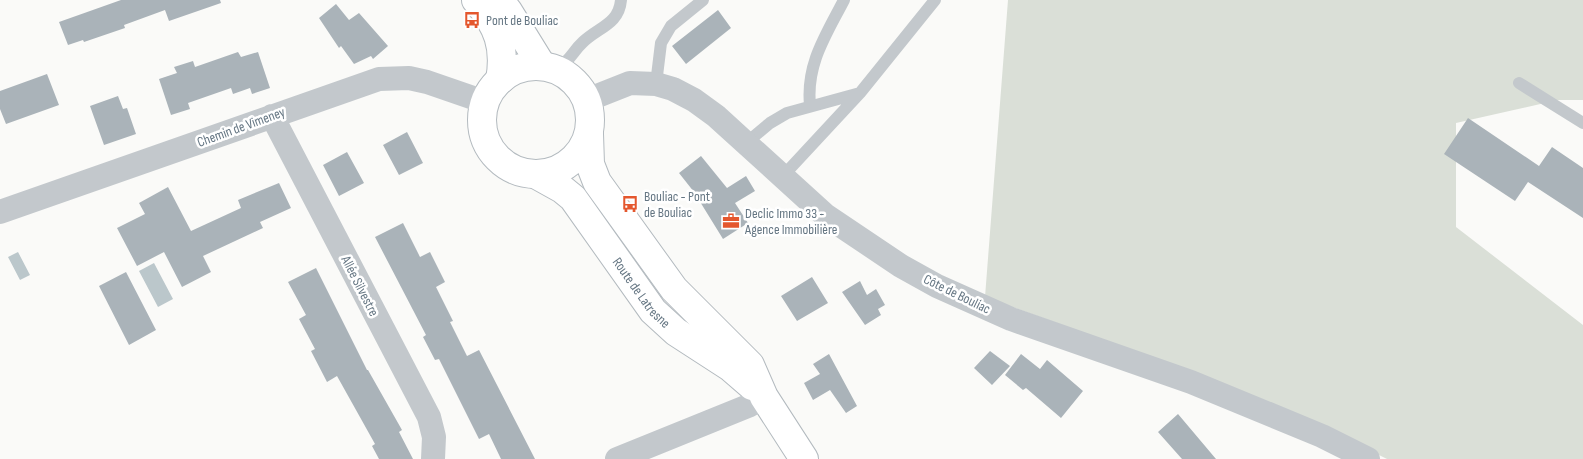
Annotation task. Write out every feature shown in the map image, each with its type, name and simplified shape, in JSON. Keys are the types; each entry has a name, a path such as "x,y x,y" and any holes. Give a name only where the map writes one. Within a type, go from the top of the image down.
{"street":[{"path":"476,0 503,46 504,61 492,91 483,127 491,151 503,164 518,172 535,174 553,172 569,164 581,151 589,134 590,117 587,100 579,87 569,77 549,68 524,67 508,74 492,91"},
{"path":"499,0 549,68"},
{"name":"Chemin de Vimeney","path":"0,212 380,79 410,78 492,91"},
{"name":"Côte de Bouliac","path":"587,100 630,83 656,84 694,100 716,116 832,221 901,266 945,290 1011,319 1191,382 1322,436 1368,459"},
{"name":"Allée Silvestre","path":"272,116 429,417 434,437 433,459"},
{"name":"Route de Latresne","path":"589,134 590,164 598,182 674,289 750,365 764,396 804,459"},
{"name":"Route de Latresne","path":"535,174 562,188 573,198 653,311 689,342 730,367 764,396"},
{"path":"689,342 707,321"},
{"path":"617,459 748,406 764,396"}],"lane":[{"path":"549,68 569,61 583,42 615,20 620,10 621,0"},
{"path":"656,84 661,43 671,26 703,0"},
{"path":"810,105 809,88 813,62 844,0"},
{"path":"782,177 860,93 935,0"},
{"path":"1519,83 1583,122"},
{"path":"746,143 770,123 787,113 810,105 860,93"}],"shaded area":[{"path":"1008,0 1583,0 1583,100 1558,100 1456,123 1456,227 1583,325 1583,459 1387,459 1293,412 1219,382 985,297"},
{"path":"18,252 30,275 20,280 8,257"},
{"path":"154,263 173,299 158,307 139,271"}],"building":[{"path":"121,0 220,0 221,3 169,21 165,10 124,25 125,28 84,42 83,40 68,45 59,22"},
{"path":"336,4 349,20 359,13 388,46 373,59 371,56 354,64 341,46 339,48 319,18"},
{"path":"718,10 731,28 686,64 672,46"},
{"path":"238,52 241,57 258,52 270,88 252,94 250,88 233,94 231,88 188,103 190,109 171,115 159,79 177,73 174,67 193,61 195,67"},
{"path":"47,74 59,105 6,124 0,109 0,91"},
{"path":"118,96 123,109 127,108 136,134 104,145 90,106"},
{"path":"1468,118 1539,166 1552,147 1583,168 1583,218 1528,182 1515,201 1444,154"},
{"path":"407,132 423,163 399,175 383,145"},
{"path":"347,152 364,183 339,196 323,165"},
{"path":"701,156 727,188 746,176 755,191 735,203 748,223 723,239 694,192 679,173"},
{"path":"279,183 291,208 260,222 263,228 203,256 211,272 182,287 164,252 137,266 117,228 145,214 139,203 168,187 191,231 241,208 238,200"},
{"path":"403,223 420,257 430,252 445,282 436,287 453,321 450,322 467,356 479,350 535,459 501,459 489,434 479,439 439,359 435,360 423,337 426,335 375,237"},
{"path":"316,268 367,370 402,430 399,432 413,459 379,459 372,446 375,444 337,376 327,382 311,351 315,349 299,319 306,315 288,282"},
{"path":"126,272 156,330 129,345 99,286"},
{"path":"812,277 828,303 797,321 781,296"},
{"path":"860,281 867,295 876,289 885,305 878,309 881,315 865,325 842,292"},
{"path":"990,351 1010,366 992,385 974,368"},
{"path":"829,354 857,406 846,413 830,390 813,400 804,383 820,374 813,364"},
{"path":"1021,354 1040,369 1047,360 1083,391 1061,418 1026,388 1023,390 1005,375"},
{"path":"1178,414 1216,459 1182,459 1158,432"}],"place":[{"name":"Pont de Bouliac","path":"472,20"},
{"name":"Bouliac - Pont de Bouliac","path":"630,204"},
{"name":"Declic Immo 33 - Agence Immobilière","path":"731,221"}]}
